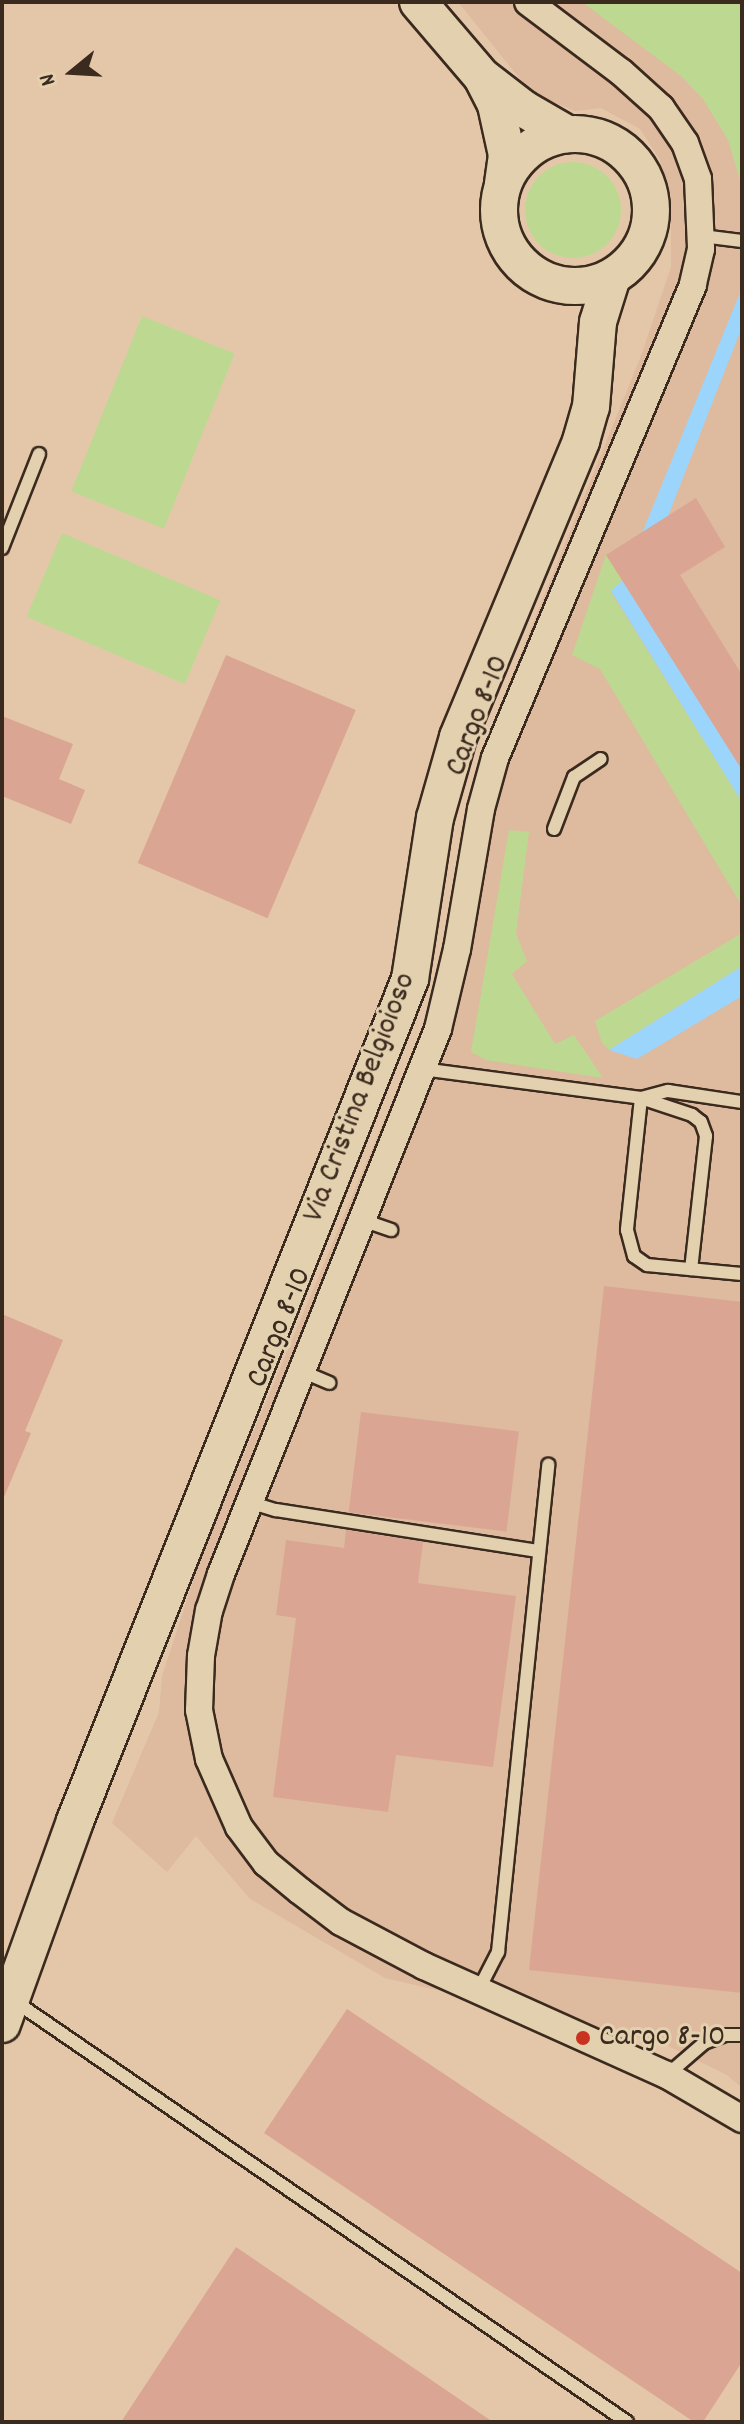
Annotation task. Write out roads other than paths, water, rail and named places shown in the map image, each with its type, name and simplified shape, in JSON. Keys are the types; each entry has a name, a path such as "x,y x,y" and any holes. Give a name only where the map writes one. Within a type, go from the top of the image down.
{"street":[{"path":"418,2 482,77 524,109 567,134"},
{"name":"Cargo 8-10","path":"528,2 621,72 661,108 685,143 698,179 702,236 693,285 495,758 481,809 448,994 422,1069 247,1502 209,1610 201,1656 199,1710 220,1788 239,1827 266,1863 341,1922 424,1966 667,2075 742,2119"},
{"path":"482,77 503,128 507,155 498,208 501,231 518,260 545,281 568,287 591,285 612,277 632,261 646,239 651,213 648,187 636,164 617,146 593,136 567,134 546,139 527,150 512,166 502,185"},
{"name":"Via Cristina Belgioioso","path":"6,2011 75,1821 410,979 435,818 458,737 581,441 591,407 598,322 612,277"},
{"name":"Via Cristina Belgioioso","path":"545,281 581,324 594,361"}],"lane":[{"path":"702,236 742,241"},
{"path":"2,548 39,454"},
{"path":"554,829 574,777 601,759"},
{"path":"422,1069 641,1098 692,1115 701,1122 706,1136 691,1269"},
{"path":"641,1098 668,1091 742,1102"},
{"path":"641,1098 628,1244 641,1263 742,1274"},
{"path":"362,1220 391,1230"},
{"path":"299,1370 329,1383"},
{"path":"479,1989 498,1952 548,1465"},
{"path":"247,1502 276,1510 538,1551"},
{"path":"6,2011 627,2422"},
{"path":"667,2075 704,2043 725,2035 742,2035"}],"water":[{"path":"742,288 742,327 636,598 742,767 742,802 611,591 623,580"},
{"path":"742,966 742,996 637,1059 609,1050"}],"place":[{"name":"Cargo 8-10","path":"583,2038"}]}
